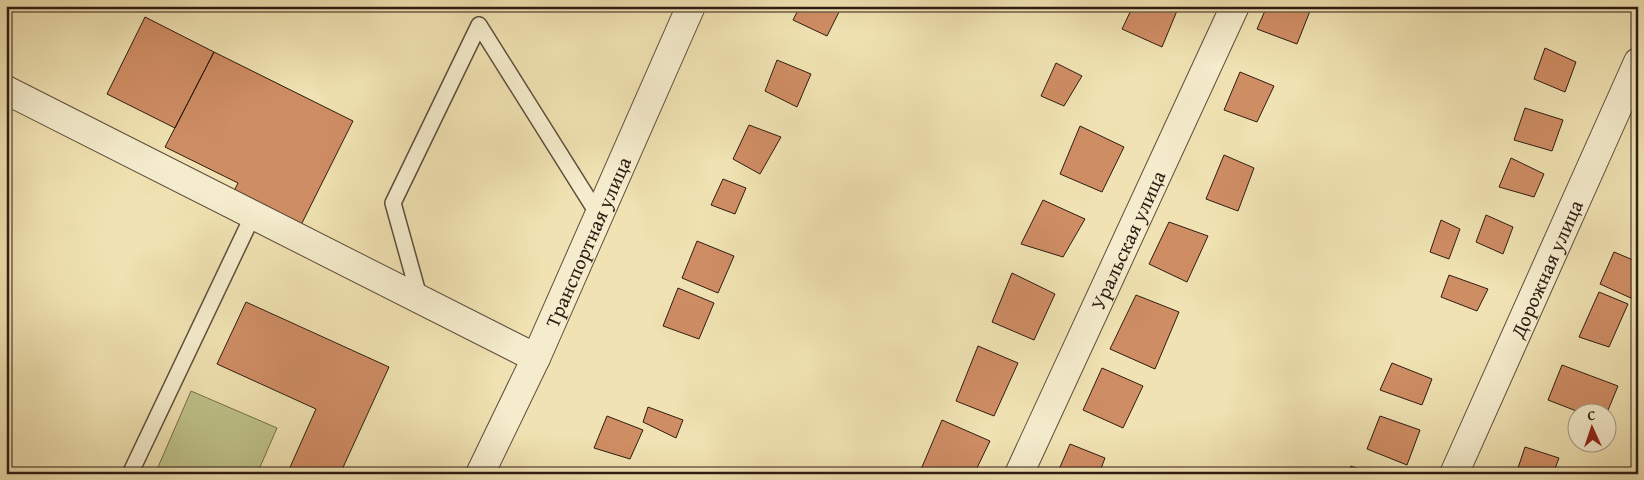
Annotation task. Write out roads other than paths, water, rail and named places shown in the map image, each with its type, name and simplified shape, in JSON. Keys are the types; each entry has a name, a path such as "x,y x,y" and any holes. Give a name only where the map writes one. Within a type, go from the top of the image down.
{"street":[{"name":"Транспортная улица","path":"480,474 536,358 691,6"},
{"name":"Уральская улица","path":"1020,474 1235,6"},
{"name":"Дорожная улица","path":"1454,474 1638,62"},
{"path":"6,90 536,358"}],"lane":[{"path":"420,300 393,203 479,24 599,216"},
{"path":"130,474 253,215"}]}
